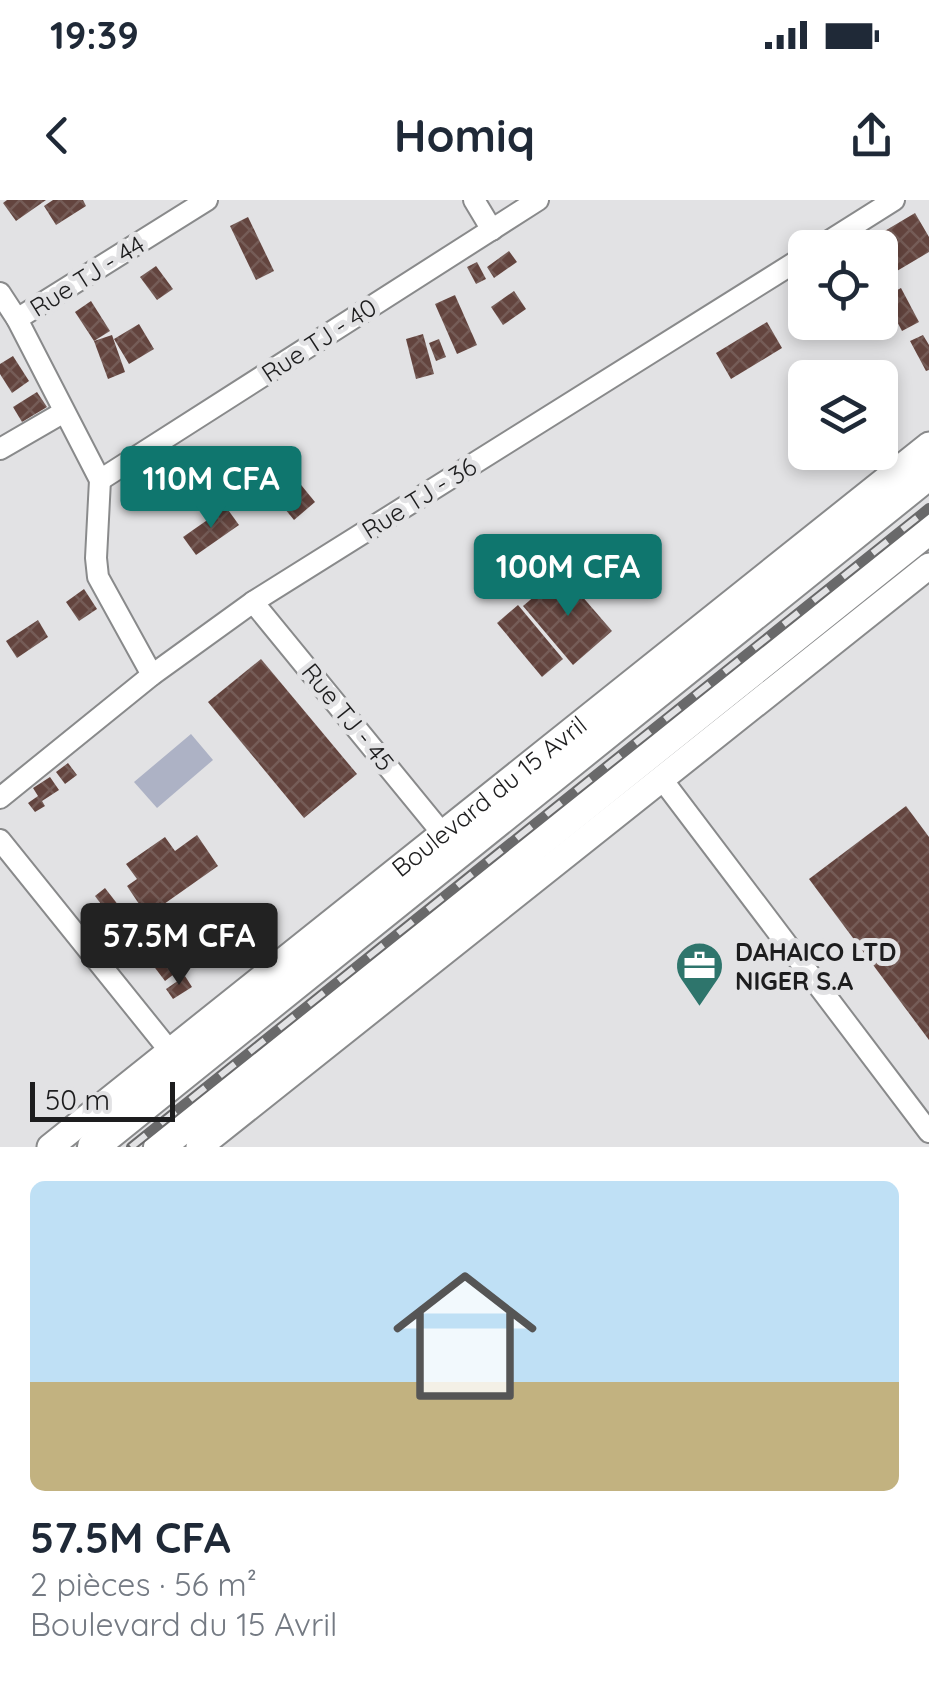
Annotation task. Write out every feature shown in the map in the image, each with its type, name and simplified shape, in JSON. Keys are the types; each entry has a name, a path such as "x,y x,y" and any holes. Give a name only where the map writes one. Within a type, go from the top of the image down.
{"highway":[{"name":"Boulevard du 15 Avril","path":"93,1147 929,474"},
{"path":"158,1147 929,529"}],"main road":[{"name":"Boulevard du 15 Avril","path":"50,1147 929,445"},
{"path":"199,1147 926,573"}],"street":[{"name":"Rue TJ - 44","path":"17,319 207,200"},
{"path":"474,200 492,230"},
{"name":"Rue TJ - 40","path":"100,480 538,200"},
{"path":"846,230 894,200"},
{"name":"Rue TJ - 36","path":"0,798 152,675 252,602 788,267"},
{"path":"0,293 100,480 98,576 152,675"},
{"path":"0,450 64,412"},
{"name":"Rue TJ - 45","path":"252,602 442,833"},
{"path":"662,778 929,1132"},
{"path":"0,840 169,1050"}],"shaded area":[{"path":"191,734 213,760 157,808 134,782"}],"building":[{"path":"46,200 16,221 3,203"},
{"path":"53,200 83,200 86,206 56,225 44,206"},
{"path":"915,213 929,237 929,252 898,270 898,230 886,230"},
{"path":"248,217 274,271 256,280 230,226"},
{"path":"509,251 517,262 494,278 487,267"},
{"path":"477,262 486,279 476,284 467,267"},
{"path":"156,266 173,289 157,300 140,277"},
{"path":"901,288 919,322 902,331 898,323"},
{"path":"514,291 526,309 503,325 491,307"},
{"path":"455,295 477,345 457,354 435,304"},
{"path":"91,301 110,331 94,341 75,312"},
{"path":"767,322 782,348 731,379 716,353"},
{"path":"139,324 154,349 129,364 114,339"},
{"path":"423,334 434,374 416,379 406,339"},
{"path":"112,335 125,372 108,379 94,341"},
{"path":"923,335 929,345 926,371 910,341"},
{"path":"439,339 446,357 436,361 429,343"},
{"path":"13,356 29,381 12,393 0,374 0,364"},
{"path":"37,392 47,407 22,422 13,407"},
{"path":"288,469 315,502 294,520 267,487"},
{"path":"226,507 239,525 196,555 183,537"},
{"path":"562,573 612,631 573,665 523,606"},
{"path":"84,589 97,609 79,621 66,602"},
{"path":"518,605 563,659 542,677 497,623"},
{"path":"38,620 48,637 17,658 6,641"},
{"path":"261,659 357,774 304,818 208,702"},
{"path":"68,763 77,775 65,784 56,772"},
{"path":"50,777 59,790 42,801 45,806 35,812 28,803 38,796 33,788"},
{"path":"906,806 929,837 929,1040 809,879"},
{"path":"197,835 218,866 147,916 127,886 137,879 126,864 165,837 175,851"},
{"path":"105,888 136,928 126,937 95,896"},
{"path":"156,942 178,971 165,981 143,952"},
{"path":"185,976 192,987 173,999 166,989"}],"railway":[{"path":"131,1147 929,508"}],"place":[{"name":"DAHAICO LTD NIGER S.A","path":"700,1008"}]}
